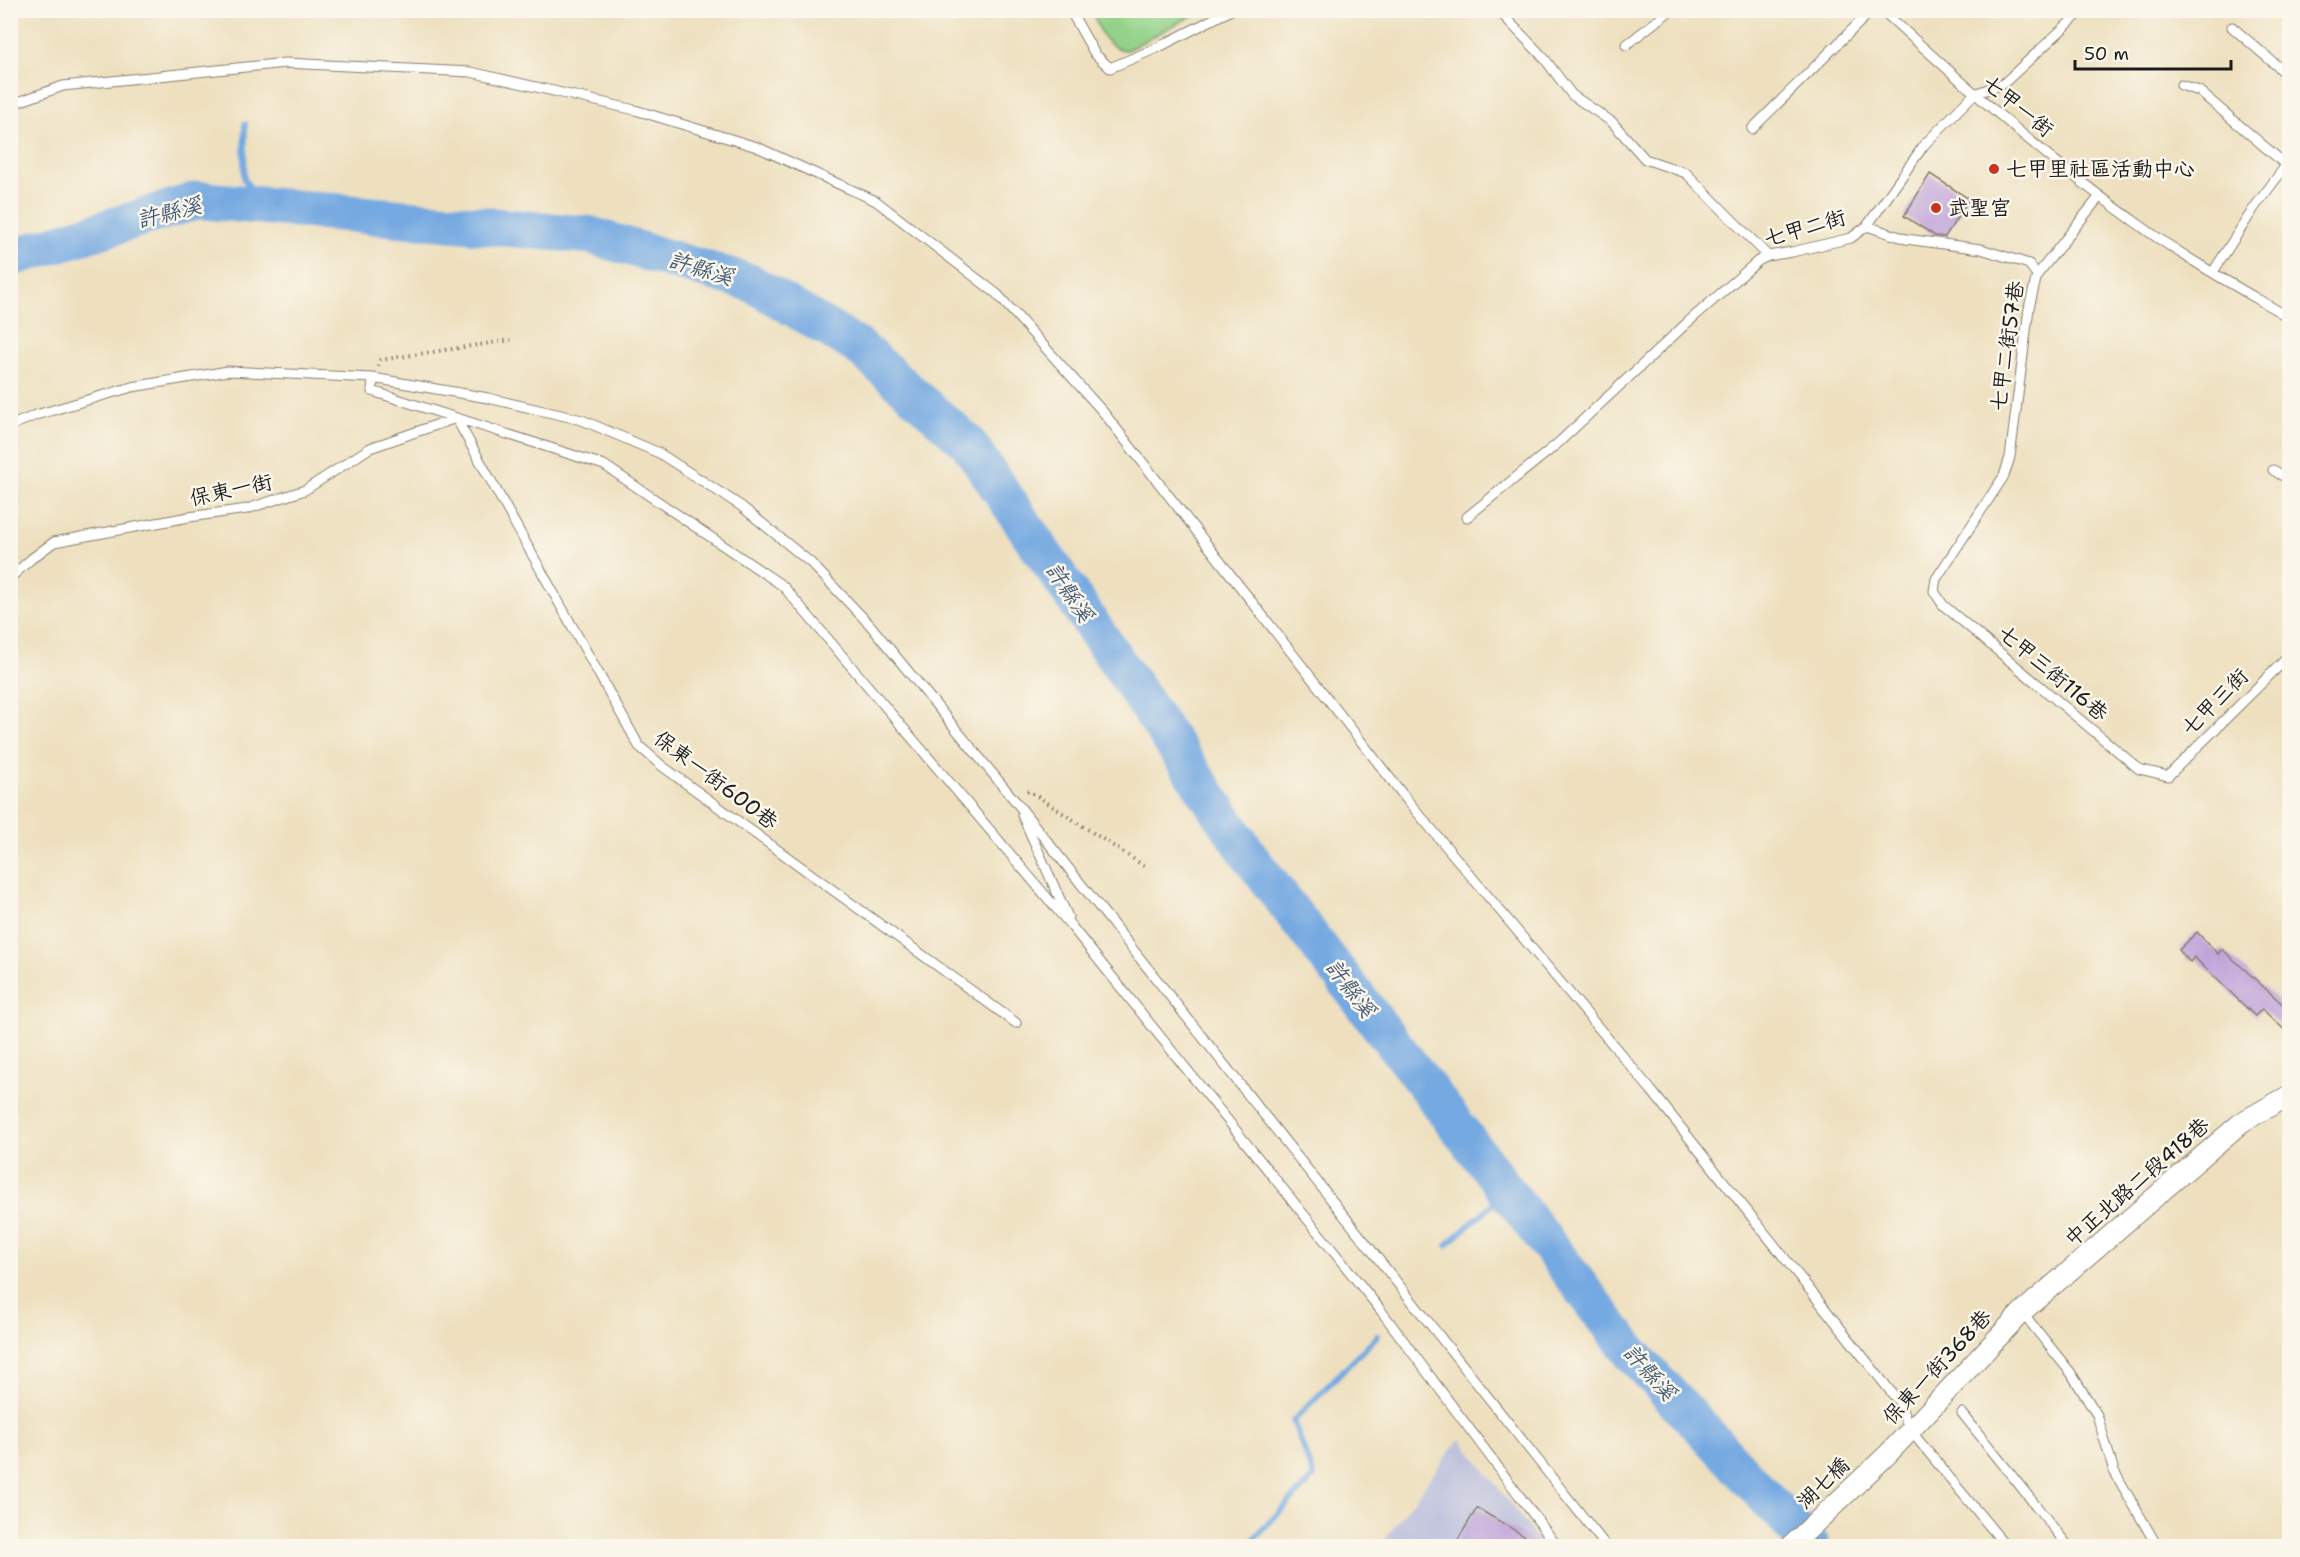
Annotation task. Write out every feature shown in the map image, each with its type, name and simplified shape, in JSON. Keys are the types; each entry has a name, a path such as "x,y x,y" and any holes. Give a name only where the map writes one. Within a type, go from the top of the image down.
{"street":[{"name":"中正北路二段418巷","path":"2022,1312 2242,1122 2289,1095"},
{"name":"保東一街368巷","path":"1888,1454 2022,1312"},
{"name":"湖七橋","path":"1791,1546 1888,1454"}],"lane":[{"path":"1070,10 1095,54 1110,68 1157,48 1225,12"},
{"path":"1498,10 1544,58 1572,95 1612,122 1645,159 1686,173 1768,256"},
{"path":"1626,45 1671,10"},
{"path":"1752,129 1872,10"},
{"name":"七甲一街","path":"1882,10 1974,94 2100,196 2140,226 2289,318"},
{"name":"七甲二街","path":"1467,518 1556,445 1688,322 1758,261 1768,256 1851,238 1867,226 1924,145 1974,94 2003,84 2083,10"},
{"path":"2232,27 2289,77"},
{"path":"10,105 63,86 285,63 471,72 635,110 757,147 876,201 997,294 1104,413 1407,800 1651,1090 1899,1402 1910,1430 2006,1546"},
{"path":"2181,85 2199,91 2288,162 2254,208 2213,272"},
{"path":"2037,275 2100,196"},
{"name":"七甲二街57巷","path":"1867,226 1906,239 1981,249 2029,264 2037,275 2029,308 2010,457 2004,476 1936,579"},
{"path":"10,426 36,415 132,387 228,371 373,378 488,398 582,420 658,453 741,506 811,564 870,626 1016,802 1606,1546"},
{"path":"373,378 372,391 604,465 783,585 1072,927 1379,1308 1557,1546"},
{"name":"保東一街","path":"10,578 54,542 247,509 305,490 370,448 456,418"},
{"name":"保東一街600巷","path":"456,418 639,746 662,766 1016,1023"},
{"path":"2273,470 2289,480"},
{"name":"七甲三街116巷","path":"1936,579 1934,591 1943,605 2139,769 2168,776"},
{"name":"七甲三街","path":"2168,776 2289,655"},
{"path":"1016,802 1072,927"},
{"path":"2022,1312 2071,1372 2097,1415 2114,1471 2157,1546"},
{"path":"1962,1413 2068,1546"}],"path":[{"path":"373,378 380,360 511,340"},
{"path":"1016,802 1029,791 1144,867"}],"shaded area":[{"path":"1460,1438 1543,1546 1380,1546"}],"green space":[{"path":"1197,10 1197,13 1127,50 1119,49 1107,42 1092,11"}],"building":[{"name":"武聖宮","path":"1930,174 1969,199 1945,237 1935,236 1904,216"},
{"path":"2197,932 2218,954 2222,949 2289,1010 2289,1034 2262,1009 2255,1016 2194,957 2190,962 2179,950"},
{"path":"1477,1508 1541,1546 1454,1546"}],"waterway":[{"path":"245,124 244,179 265,206"},
{"name":"許縣溪","path":"10,258 199,200 589,235 751,283 859,347 968,443 1253,861 1633,1355 1811,1546"},
{"path":"1447,1245 1507,1191"},
{"path":"1251,1546 1257,1535 1314,1477 1293,1421 1377,1336"}],"place":[{"name":"七甲里社區活動中心","path":"1994,169"},
{"name":"武聖宮","path":"1936,208"}]}
